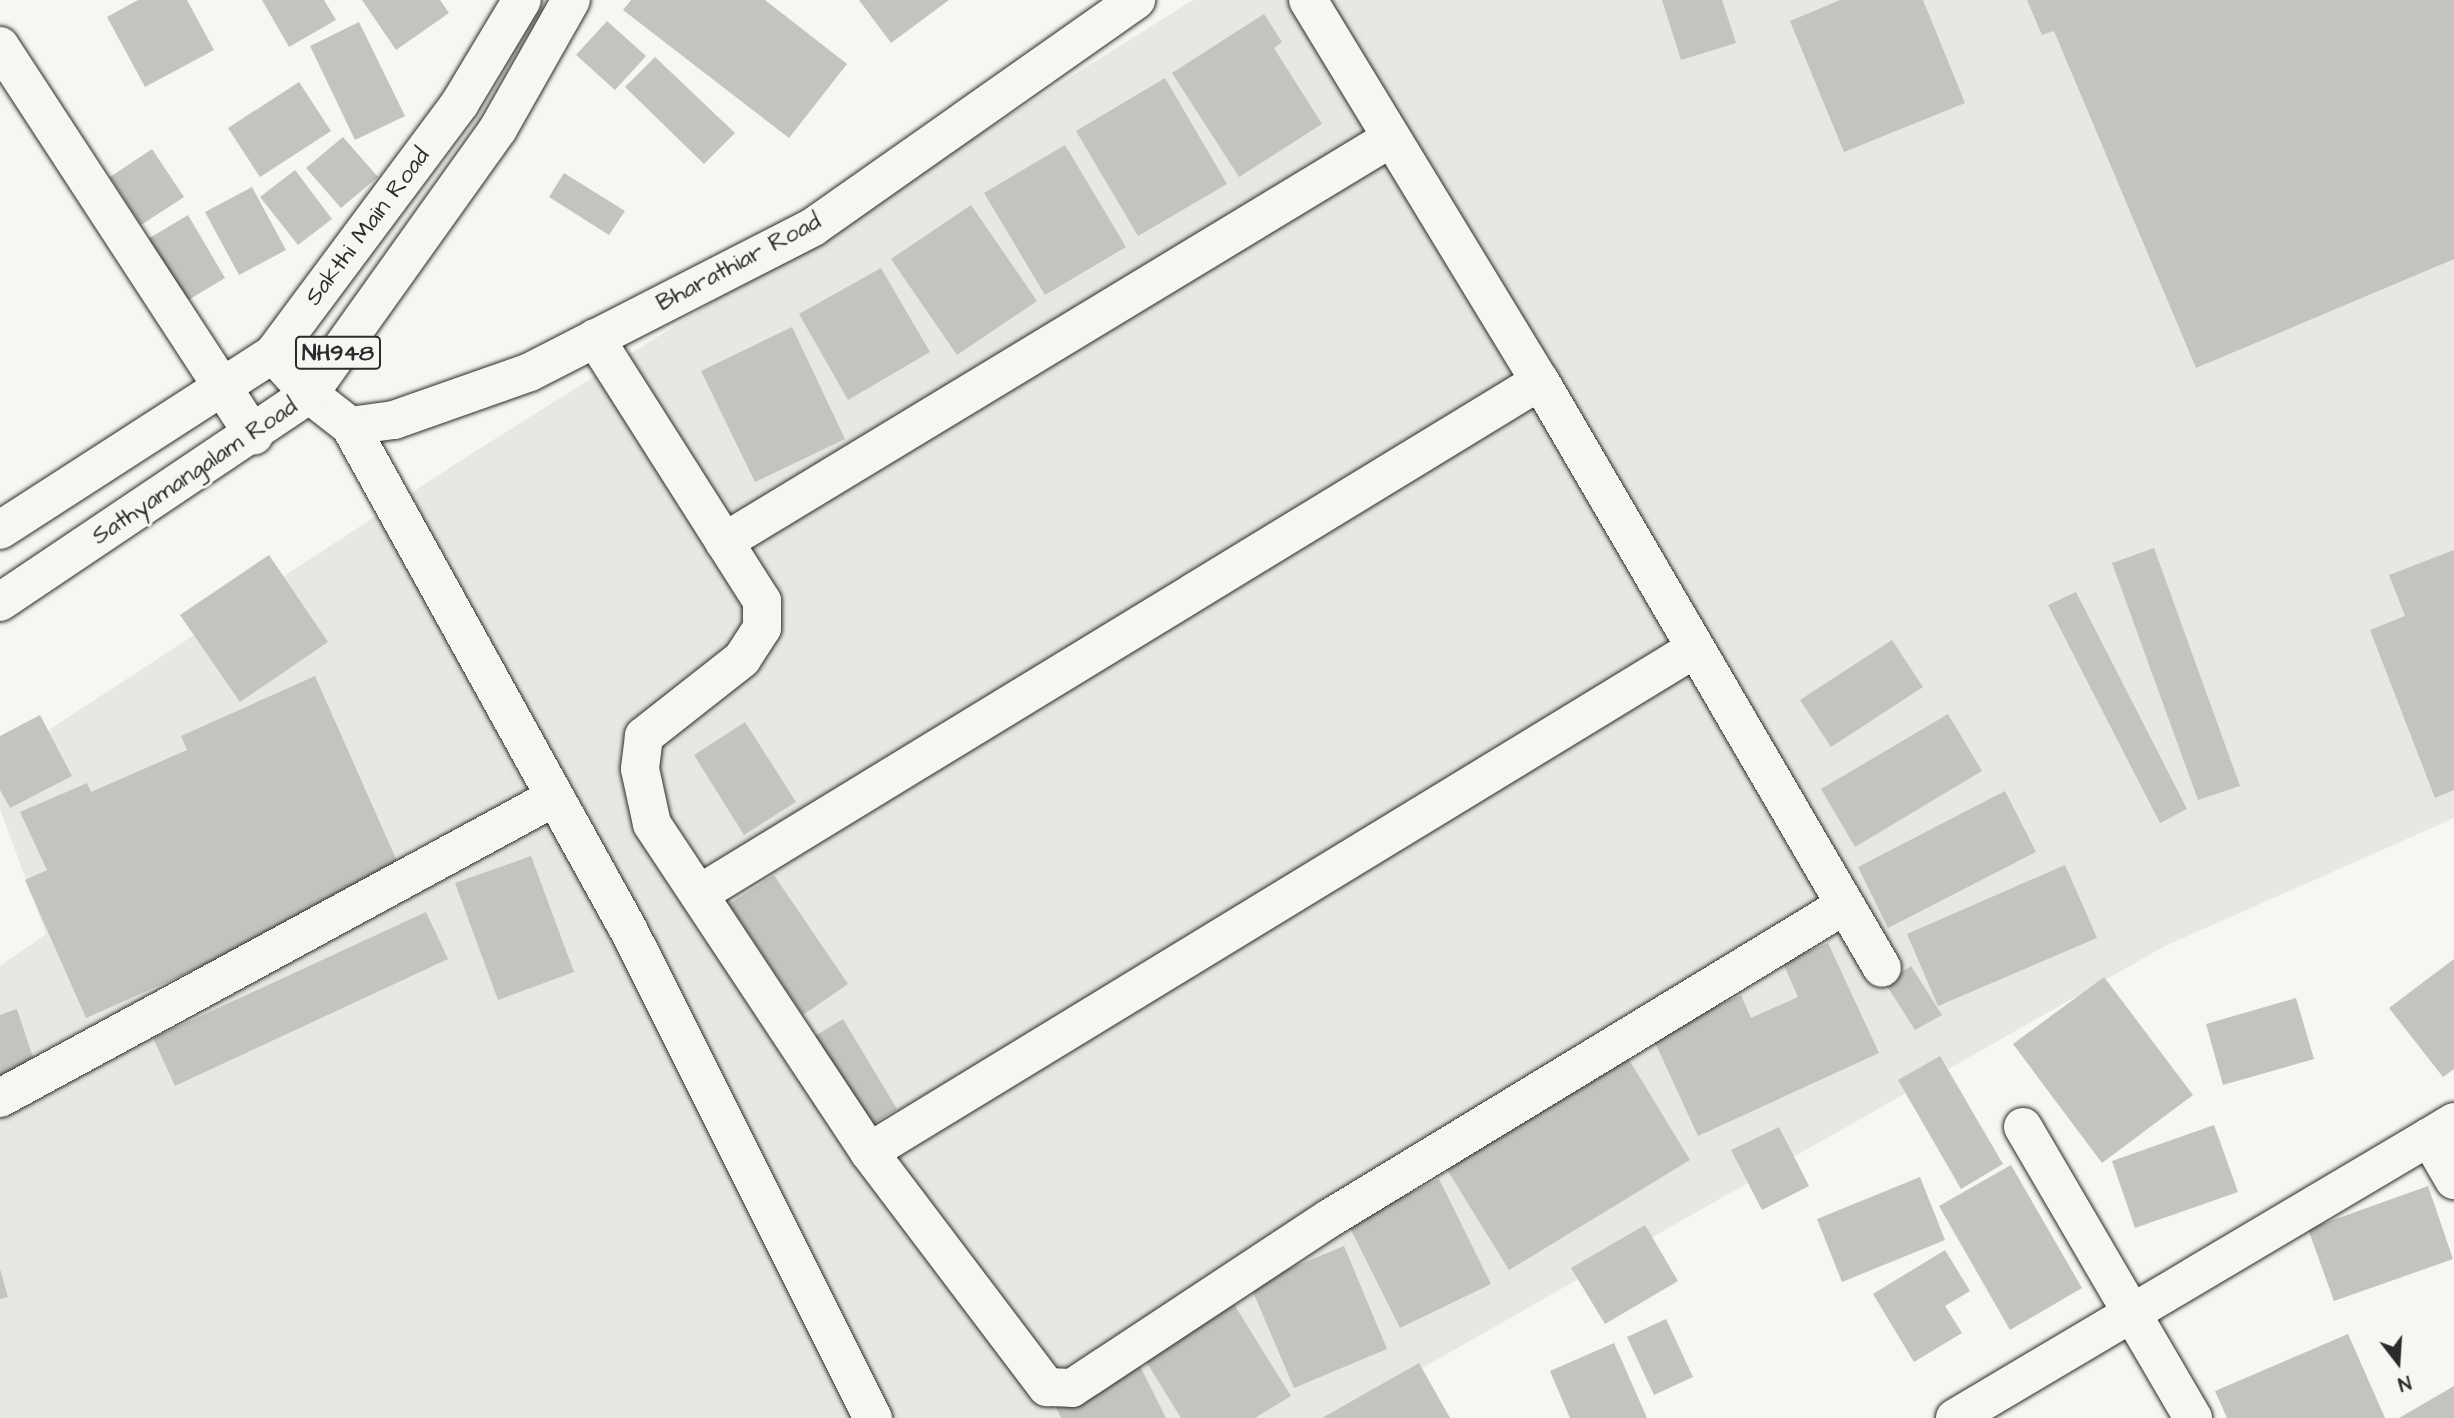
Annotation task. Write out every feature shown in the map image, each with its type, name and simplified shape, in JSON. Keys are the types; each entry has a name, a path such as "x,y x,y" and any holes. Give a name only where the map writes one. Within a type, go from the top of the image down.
{"main road":[{"name":"Sakthi Main Road","path":"0,530 223,389 273,354 460,103 522,0"},
{"name":"Sathyamangalam Road","path":"0,602 254,435 309,394 498,129 570,0"},
{"name":"Bharathiar Road","path":"349,426 394,420 530,372 813,227 1136,0"},
{"path":"1308,0 1540,381 1882,968"},
{"path":"0,46 254,435"},
{"path":"724,542 1391,138"},
{"path":"595,338 762,601 761,628 742,659 644,736 640,769 652,824 869,1152 1047,1387 1072,1388 1330,1219 1845,905"},
{"path":"273,354 309,394 349,426 628,929 873,1418"},
{"path":"699,894 1540,381"},
{"path":"869,1152 1696,649"},
{"path":"0,1098 555,797"},
{"path":"2023,1127 2193,1418"},
{"path":"1955,1418 2441,1129 2454,1180"}],"shaded area":[{"path":"1193,0 2454,0 2454,818 2165,946 1334,1418 0,1418 0,966 46,934 0,809 0,762 460,461"}],"building":[{"path":"138,0 187,0 214,50 145,87 107,17"},
{"path":"262,0 324,0 336,20 289,47"},
{"path":"362,0 440,0 449,13 396,50"},
{"path":"631,0 765,0 847,64 789,138 623,10"},
{"path":"859,0 949,0 891,43"},
{"path":"1662,0 1722,0 1736,43 1681,60"},
{"path":"1840,0 1923,0 1965,103 1844,152 1790,21"},
{"path":"2027,0 2454,0 2454,259 2196,368 2054,31 2042,35"},
{"path":"1264,14 1282,42 1274,48 1322,124 1239,177 1172,73"},
{"path":"607,21 646,56 615,90 576,55"},
{"path":"359,22 405,116 355,140 310,46"},
{"path":"655,57 735,133 704,164 625,87"},
{"path":"1165,78 1227,184 1138,236 1076,131"},
{"path":"299,82 331,131 260,177 228,128"},
{"path":"343,137 378,177 341,208 306,168"},
{"path":"1065,145 1126,247 1045,295 984,193"},
{"path":"152,149 184,197 141,225 110,177"},
{"path":"295,170 332,219 298,245 260,197"},
{"path":"564,173 625,211 609,235 549,197"},
{"path":"252,187 286,250 239,275 205,212"},
{"path":"971,205 1037,301 957,355 891,259"},
{"path":"188,215 225,278 185,302 148,239"},
{"path":"881,268 930,352 848,400 799,314"},
{"path":"792,327 845,439 755,482 701,371"},
{"path":"2154,548 2240,786 2198,800 2112,563"},
{"path":"2454,550 2454,790 2435,798 2370,630 2405,616 2389,575"},
{"path":"269,555 328,642 240,702 180,615"},
{"path":"2076,592 2187,809 2160,823 2048,605"},
{"path":"1892,640 1923,687 1831,747 1800,700"},
{"path":"315,676 404,877 86,1018 25,880 47,870 20,812 87,783 91,792 187,750 181,736"},
{"path":"1948,714 1982,771 1855,847 1821,789"},
{"path":"40,715 72,776 10,808 0,790 0,736"},
{"path":"745,722 796,802 744,835 694,755"},
{"path":"2005,791 2036,852 1888,928 1858,867"},
{"path":"531,856 574,972 498,1000 455,883"},
{"path":"2065,865 2097,938 1938,1006 1907,934"},
{"path":"774,875 848,984 803,1015 729,904"},
{"path":"426,912 448,959 175,1086 153,1038"},
{"path":"1828,943 1879,1053 1698,1136 1652,1036 1741,995 1751,1018 1798,997 1783,963"},
{"path":"2454,959 2454,1069 2443,1077 2389,1008"},
{"path":"1911,966 1942,1015 1915,1030 1885,983"},
{"path":"2104,977 2193,1095 2102,1163 2013,1044"},
{"path":"2296,998 2314,1059 2223,1085 2206,1024"},
{"path":"17,1009 35,1064 0,1076 0,1015"},
{"path":"843,1019 897,1109 869,1126 815,1036"},
{"path":"1940,1056 2003,1164 1961,1189 1898,1080"},
{"path":"1628,1058 1690,1160 1509,1270 1446,1168"},
{"path":"2214,1125 2238,1192 2135,1228 2112,1161"},
{"path":"1779,1127 1809,1186 1762,1210 1731,1150"},
{"path":"2011,1165 2082,1288 2010,1330 1939,1206"},
{"path":"1920,1177 1945,1240 1842,1282 1817,1219"},
{"path":"1439,1179 1491,1284 1400,1328 1348,1224"},
{"path":"2428,1186 2453,1259 2334,1301 2308,1229"},
{"path":"1645,1225 1678,1281 1605,1324 1571,1268"},
{"path":"1344,1246 1387,1349 1294,1388 1250,1285"},
{"path":"1945,1250 1970,1291 1945,1306 1962,1333 1914,1362 1873,1294"},
{"path":"0,1269 8,1297 0,1299"},
{"path":"1232,1301 1291,1396 1255,1418 1181,1418 1142,1355"},
{"path":"1666,1319 1693,1377 1654,1395 1627,1337"},
{"path":"2348,1334 2385,1418 2227,1418 2215,1391"},
{"path":"1614,1343 1647,1418 1570,1418 1550,1371"},
{"path":"1419,1363 1450,1418 1322,1418"},
{"path":"1140,1366 1166,1418 1061,1418 1056,1407"},
{"path":"2454,1386 2454,1418 2399,1418"}]}
